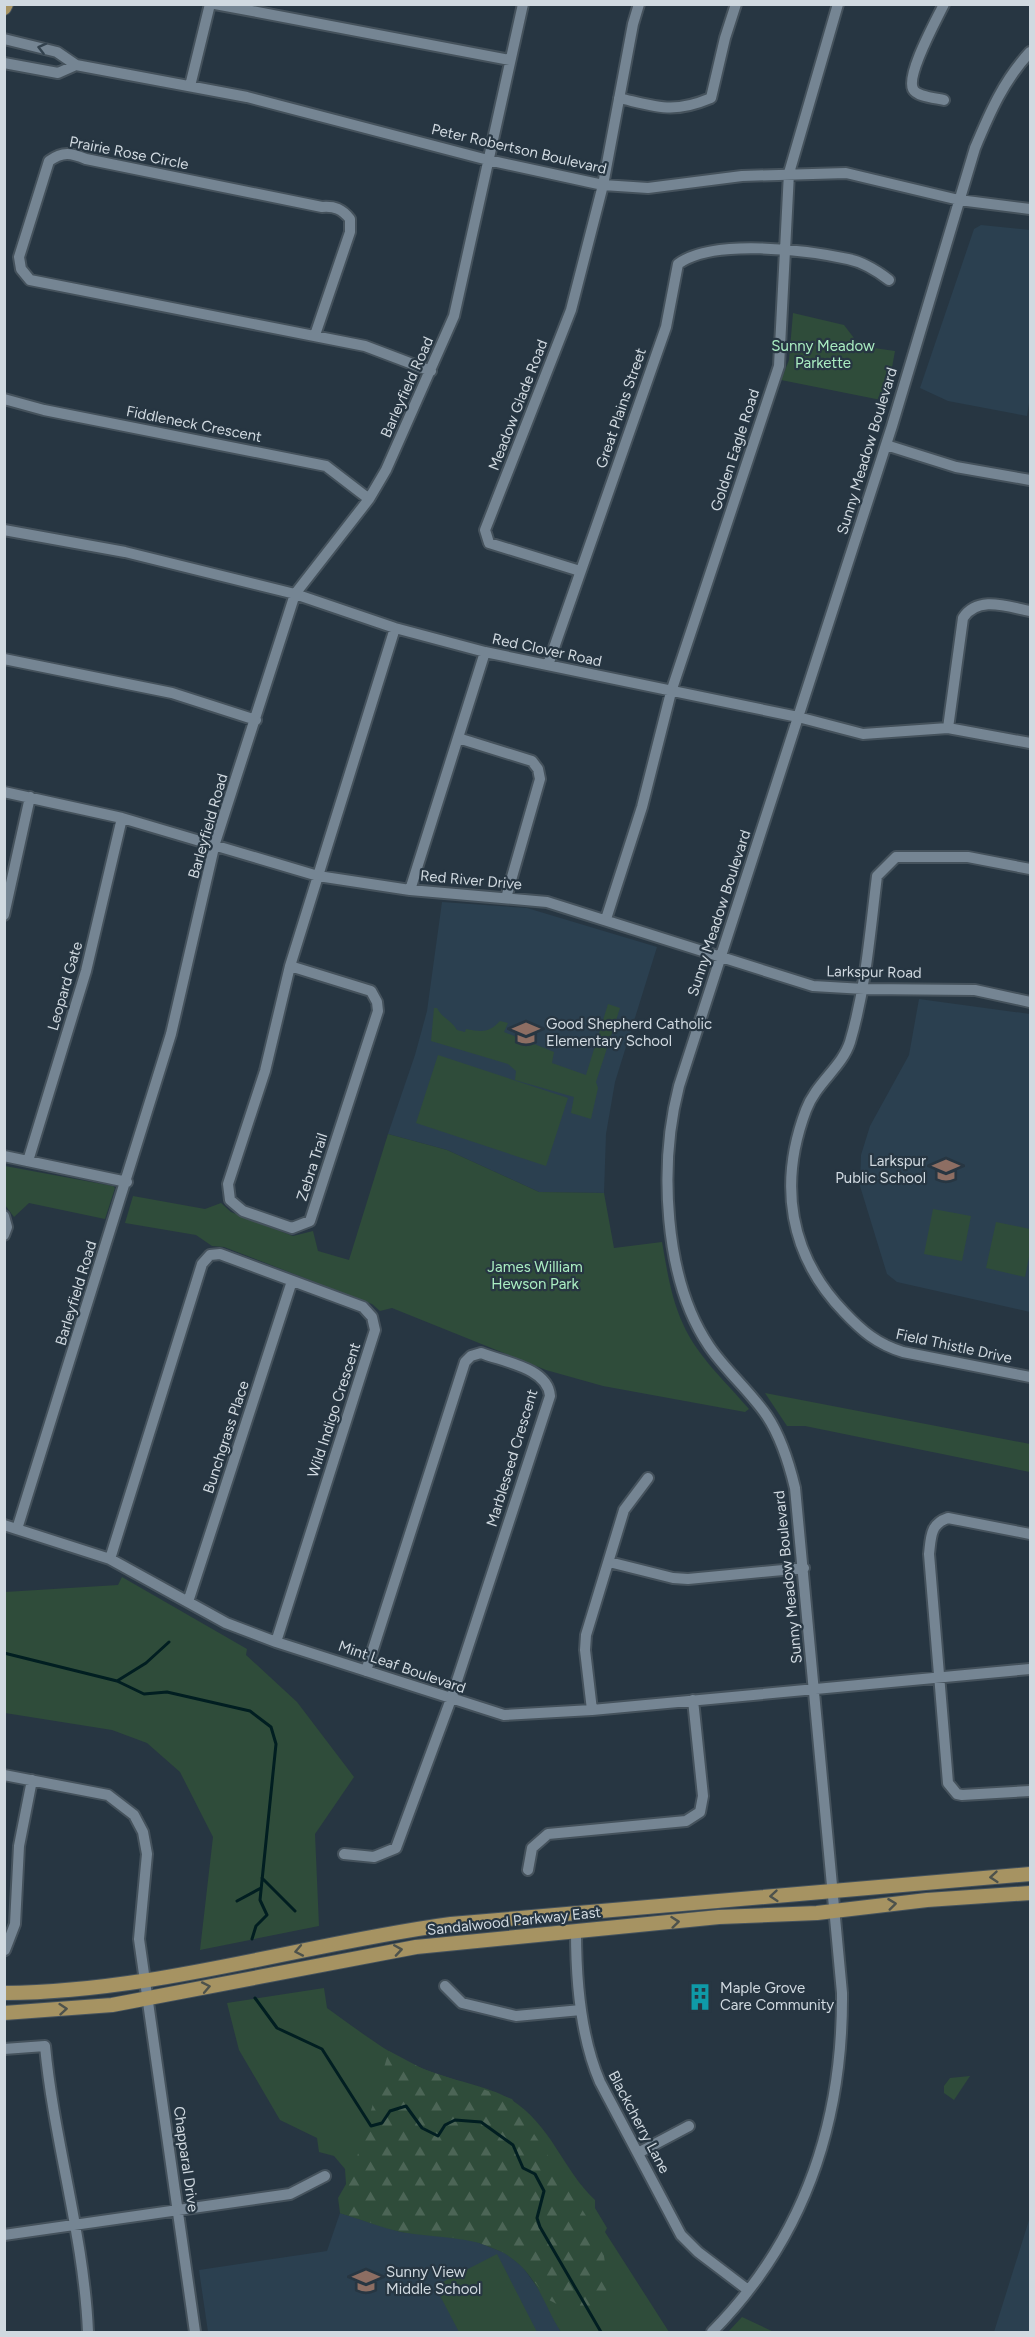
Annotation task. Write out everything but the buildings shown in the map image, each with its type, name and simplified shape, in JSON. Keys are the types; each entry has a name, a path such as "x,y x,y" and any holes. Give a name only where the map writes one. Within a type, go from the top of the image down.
{"main road":[{"name":"Sandalwood Parkway East","path":"4,2013 112,2005 147,1990 428,1927 1030,1874"},
{"name":"Sandalwood Parkway East","path":"4,1993 147,1990 405,1949 718,1917 834,1912 927,1900 1030,1893"}],"street":[{"path":"190,86 210,4"},
{"path":"215,4 510,60"},
{"name":"Barleyfield Road","path":"17,1529 127,1182 171,1034 215,843 295,594 369,499 386,470 454,316 523,4"},
{"path":"603,185 639,4"},
{"path":"619,98 668,109 689,108 711,98 725,38 736,4"},
{"name":"Golden Eagle Road","path":"606,919 642,807 671,692 779,366 789,173 838,4"},
{"path":"944,4 921,52 912,80 913,89 919,94 944,100"},
{"name":"Peter Robertson Boulevard","path":"4,39 57,51 76,65 247,97 488,160 603,185 648,188 789,173 846,173 959,200 1030,210"},
{"name":"Sunny Meadow Boulevard","path":"712,2332 748,2290 777,2250 799,2208 817,2164 831,2118 841,2060 842,2024 833,1891 798,1501 788,1460 768,1418 716,1356 696,1324 683,1288 669,1212 666,1172 674,1108 886,445 975,148 993,105 1012,72 1030,52"},
{"name":"Peter Robertson Boulevard","path":"4,63 58,73 76,65"},
{"name":"Prairie Rose Circle","path":"315,335 350,232 350,219 343,211 332,206 322,207 86,159 69,152 59,154 49,161 19,257 21,269 30,280 366,346 431,371"},
{"name":"Meadow Glade Road","path":"580,571 489,543 485,530 571,310 603,185"},
{"name":"Great Plains Street","path":"548,665 666,327 678,264 685,258 730,248 785,250"},
{"path":"785,250 849,259 872,268 889,280"},
{"name":"Fiddleneck Crescent","path":"4,399 44,410 326,466 369,499"},
{"path":"886,445 956,467 1030,480"},
{"path":"4,530 125,552 295,594"},
{"name":"Red Clover Road","path":"295,594 395,628 485,652 798,717 863,734 948,728 1030,743"},
{"path":"948,728 963,618 968,610 982,604 1030,611"},
{"name":"Zebra Trail","path":"290,966 370,991 377,1002 378,1011 310,1221 292,1228 243,1210 230,1200 228,1184 265,1071 290,966 395,628"},
{"path":"410,890 485,652"},
{"path":"4,659 172,693 256,720"},
{"path":"458,738 532,760 538,769 540,779 506,898"},
{"name":"Red River Drive","path":"4,792 122,818 215,843 318,876 410,890 547,902 721,957"},
{"path":"4,915 30,797"},
{"name":"Leopard Gate","path":"28,1161 86,971 122,818"},
{"name":"Field Thistle Drive","path":"1030,869 968,857 896,857 888,862 877,876 864,989 849,1045 840,1061 815,1090 797,1134 792,1163 791,1192 804,1258 829,1296 865,1335 884,1346 1030,1377"},
{"name":"Larkspur Road","path":"721,957 813,986 975,990 1030,1002"},
{"path":"4,1156 127,1182"},
{"path":"4,1216 7,1227 4,1235"},
{"name":"Wild Indigo Crescent","path":"110,1559 202,1264 210,1255 220,1254 363,1307 372,1317 375,1330 276,1642"},
{"name":"Bunchgrass Place","path":"188,1602 292,1281"},
{"name":"Marbleseed Crescent","path":"366,1671 465,1362 471,1356 481,1353 542,1376 549,1384 550,1396 451,1699"},
{"path":"592,1710 585,1650 586,1635 624,1510 648,1478"},
{"path":"1030,1534 948,1518 939,1521 933,1527 929,1554 937,1678 948,1783 957,1794 1030,1791"},
{"name":"Mint Leaf Boulevard","path":"4,1525 110,1559 225,1623 276,1642 504,1715 592,1710 1030,1669"},
{"path":"609,1562 673,1578 688,1579 804,1568"},
{"path":"344,1854 374,1857 396,1848 451,1699"},
{"path":"528,1870 532,1848 549,1834 686,1821 700,1812 703,1796 693,1700"},
{"name":"Chapparal Drive","path":"4,1775 108,1795 127,1808 139,1823 147,1854 139,1933 195,2332"},
{"path":"5,1950 15,1924 19,1846 32,1780"},
{"name":"Blackcherry Lane","path":"576,1932 581,2010 590,2058 681,2235 698,2252 748,2290"},
{"path":"445,1986 462,2003 516,2016 581,2010"},
{"path":"4,2049 45,2046 54,2114 76,2226 88,2332"},
{"path":"638,2153 688,2126"},
{"path":"4,2235 290,2194 325,2176"}],"shaded area":[{"path":"981,225 1030,230 1030,397 1027,416 948,401 920,388 974,229"},
{"name":"Good Shepherd Catholic Elementary School","path":"442,902 527,908 657,947 615,1082 606,1134 604,1193 539,1192 447,1150 388,1134 415,1055 427,1011"},
{"name":"Larkspur Public School","path":"919,999 1030,1014 1030,1312 897,1282 887,1274 860,1186 861,1155 870,1126 909,1055"},
{"name":"Sunny View Middle School","path":"340,2213 401,2232 469,2239 505,2253 522,2266 540,2291 561,2332 208,2332 199,2270 327,2251"},
{"path":"1030,2217 1030,2332 994,2332"}],"green space":[{"name":"Sunny Meadow Parkette","path":"793,313 844,325 860,346 895,351 886,401 781,380 789,360"},
{"path":"608,1004 620,1008 596,1082 598,1088 591,1119 571,1113 574,1097 515,1080 516,1071 508,1064 431,1041 434,1008 437,1008 457,1030 465,1032 466,1029 489,1030 500,1021 508,1023 504,1032 554,1052 552,1063 586,1075"},
{"path":"438,1055 568,1098 546,1166 416,1123"},
{"name":"James William Hewson Park","path":"388,1134 447,1150 539,1192 604,1193 614,1248 662,1242 672,1294 689,1336 704,1358 749,1409 745,1412 603,1386 546,1370 392,1308 380,1311 372,1304 224,1247 212,1246 196,1235 125,1223 133,1196 205,1209 221,1203 231,1212 293,1236 313,1231 318,1251 349,1260"},
{"path":"5,1166 113,1186 115,1188 105,1219 29,1203 14,1217 5,1205"},
{"path":"933,1209 971,1216 962,1261 924,1254"},
{"path":"996,1222 1030,1229 1030,1252 1025,1277 986,1268"},
{"path":"765,1393 1030,1444 1030,1472 805,1426 787,1426"},
{"path":"122,1577 247,1649 246,1655 297,1702 354,1777 315,1834 319,1926 200,1950 213,1837 180,1772 147,1743 112,1730 5,1713 5,1592 118,1585"},
{"path":"324,1988 327,2008 386,2049 424,2069 501,2094 536,2121 574,2175 595,2200 595,2208 607,2228 605,2232 669,2332 561,2332 527,2272 507,2255 494,2248 464,2240 402,2232 340,2213 338,2198 346,2184 345,2169 334,2156 319,2152 317,2138 280,2120 239,2050 227,2003"},
{"path":"389,2051 423,2069 512,2099 602,2241 607,2278 606,2302 580,2316 549,2300 522,2266 505,2253 469,2239 401,2232 340,2213"},
{"path":"970,2076 954,2100 944,2093 944,2086 950,2078"},
{"path":"497,2254 537,2332 459,2332 435,2286"},
{"path":"742,2317 774,2332 728,2332"}],"waterway":[{"path":"117,1681 146,1663 169,1642"},
{"path":"4,1653 117,1681 144,1694 167,1692 250,1711 271,1727 276,1744 260,1900 267,1915 256,1926 252,1939"},
{"path":"262,1878 295,1911"},
{"path":"237,1901 261,1888"},
{"path":"255,1998 277,2028 322,2049 371,2126 382,2123 390,2111 406,2106 422,2128 438,2136 445,2125 455,2120 481,2122 513,2145 523,2168 535,2174 544,2191 537,2218 540,2227 601,2332"}],"place":[{"name":"Good Shepherd Catholic Elementary School","path":"526,1033"},
{"name":"Larkspur Public School","path":"946,1170"},
{"name":"Maple Grove Care Community","path":"700,1997"},
{"name":"Sunny View Middle School","path":"366,2281"}]}
